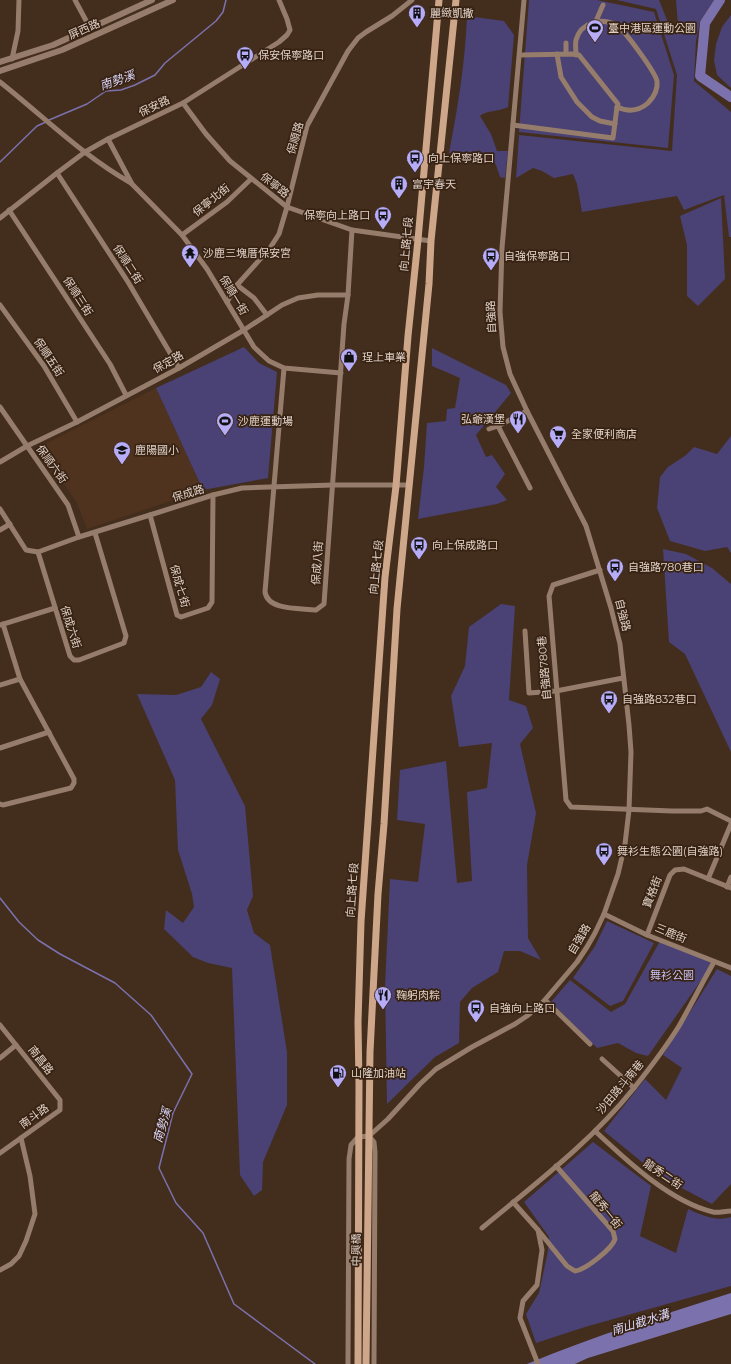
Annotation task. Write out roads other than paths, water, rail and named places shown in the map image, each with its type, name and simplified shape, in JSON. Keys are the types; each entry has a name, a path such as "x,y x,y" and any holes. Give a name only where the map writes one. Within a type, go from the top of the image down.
{"main road":[{"name":"向上路七段","path":"358,1137 358,1022 361,922 385,576 396,486 408,336 439,0"},
{"path":"369,1136 370,1052 378,894 384,824 397,609 429,284 431,241 456,0"},
{"name":"中興橋","path":"366,1364 369,1136"},
{"name":"中興橋","path":"358,1137 358,1364"}],"street":[{"path":"12,59 18,31 19,0"},
{"path":"75,0 90,28"},
{"name":"屏西路","path":"0,62 53,45 152,0"},
{"name":"屏西路","path":"0,71 62,50 173,0"},
{"name":"保安路","path":"0,218 85,152 108,139 184,102 279,42 290,30 288,19 279,0"},
{"name":"保順路","path":"227,302 237,284 270,248 279,234 307,126 348,51 358,38 392,16 412,0"},
{"name":"自強路","path":"369,1136 388,1119 436,1069 472,1047 515,1024 527,1016 545,1000 587,947 604,914 618,874 625,844 629,810 631,752 620,644 612,608 585,524 526,411 510,374 503,347 500,312 502,248 524,0"},
{"path":"596,21 603,5"},
{"path":"576,55 576,40 580,31 592,22 608,21 618,26 649,65 657,81 657,88 652,99 638,110 624,110 617,107"},
{"path":"566,43 566,54"},
{"path":"557,54 561,77 577,102 592,117 600,121 615,124"},
{"path":"513,125 613,138 618,104 579,55 520,55"},
{"name":"保順一街","path":"0,82 85,152 115,174 132,184 182,235 207,269 254,347 269,361 284,368 341,373"},
{"name":"保寧路","path":"184,102 206,134 225,156 287,207 352,230 431,241"},
{"name":"保順一街","path":"108,139 132,184"},
{"name":"保順二街","path":"56,173 128,282 179,368"},
{"name":"保寧北街","path":"182,235 227,202 252,179"},
{"name":"保順三街","path":"9,210 110,364 126,396"},
{"name":"保成八街","path":"284,368 265,592 266,598 275,606 316,610 324,604 352,230"},
{"path":"237,284 254,298 267,314"},
{"name":"保定路","path":"0,462 26,446 77,422 179,368 244,330 282,305 298,298 318,295 348,295"},
{"name":"保順五街","path":"0,305 44,366 77,422"},
{"name":"保順六街","path":"0,407 26,446 57,487 68,505 79,537"},
{"path":"489,429 498,426 526,411"},
{"path":"498,426 530,488"},
{"name":"保成路","path":"38,552 79,537 213,495 242,488 409,485"},
{"name":"保成七街","path":"150,515 177,615 181,617 208,608 212,602 213,495"},
{"path":"0,509 26,550 38,552"},
{"path":"0,530 10,524"},
{"name":"保成六街","path":"38,552 70,656 74,660 79,660 124,642 126,636 95,533"},
{"name":"自強路780巷","path":"600,570 553,585 549,596 566,800 571,807 629,810"},
{"path":"0,804 3,805 71,788 73,786 74,779 20,679 1,625 55,608"},
{"path":"525,631 529,693 556,691 623,678"},
{"path":"0,685 20,679"},
{"path":"0,748 49,732"},
{"path":"629,810 701,811 707,809 731,822 708,879"},
{"name":"寶格街","path":"647,935 670,875 675,870 684,869 729,888"},
{"path":"729,888 731,878"},
{"name":"三鹿街","path":"604,914 647,935 731,968"},
{"name":"沙田路斗南巷","path":"482,1228 556,1166 594,1131 634,1088 679,1026 714,962"},
{"path":"545,1000 590,1044"},
{"name":"南昌路","path":"0,1025 60,1100 60,1110"},
{"path":"0,1058 16,1045"},
{"path":"602,1059 634,1088"},
{"name":"南斗路","path":"0,1153 60,1110"},
{"name":"龍秀二街","path":"594,1131 646,1176 667,1190 690,1203 713,1212 731,1211"},
{"path":"348,1364 351,1145 358,1137 369,1136 374,1142 375,1164 374,1364"},
{"path":"0,1270 11,1264 18,1256 26,1241 36,1214 30,1176 21,1138"},
{"name":"龍秀一街","path":"538,1230 567,1266 575,1272 584,1269 599,1257 612,1246 615,1239 613,1231 556,1166"},
{"path":"513,1202 538,1230 542,1250 537,1285 523,1301 520,1318 538,1364"}],"waterway":[{"name":"南勢溪","path":"49,120 87,104 106,91 121,90 155,75 165,63 216,21 223,12 226,0"},
{"path":"720,0 705,23 700,76 731,97"},
{"name":"南勢溪","path":"0,162 37,126 46,122"},
{"name":"南勢溪","path":"0,898 19,922 38,940 60,954 115,983 151,1015 192,1074 173,1113 159,1168 176,1203 203,1233 234,1304 315,1364"}],"place":[{"name":"麗緻凱撒","path":"417,28"},
{"name":"臺中港區運動公園","path":"595,43"},
{"name":"保安保寧路口","path":"245,70"},
{"name":"向上保寧路口","path":"415,173"},
{"name":"富宇春天","path":"399,199"},
{"name":"保寧向上路口","path":"383,230"},
{"name":"沙鹿三塊厝保安宮","path":"190,268"},
{"name":"自強保寧路口","path":"491,271"},
{"name":"珵上車業","path":"349,372"},
{"name":"弘爺漢堡","path":"518,434"},
{"name":"沙鹿運動場","path":"225,436"},
{"name":"全家便利商店","path":"558,449"},
{"name":"鹿陽國小","path":"122,465"},
{"name":"向上保成路口","path":"419,560"},
{"name":"自強路780巷口","path":"615,582"},
{"name":"自強路832巷口","path":"609,714"},
{"name":"舞衫生態公園(自強路)","path":"604,866"},
{"name":"鞠躬肉粽","path":"383,1010"},
{"name":"自強向上路口","path":"476,1023"},
{"name":"山隆加油站","path":"338,1088"}],"park label":[{"name":"舞衫公園","path":"672,975"}],"water label":[{"name":"南山截水溝","path":"640,1322"}]}
